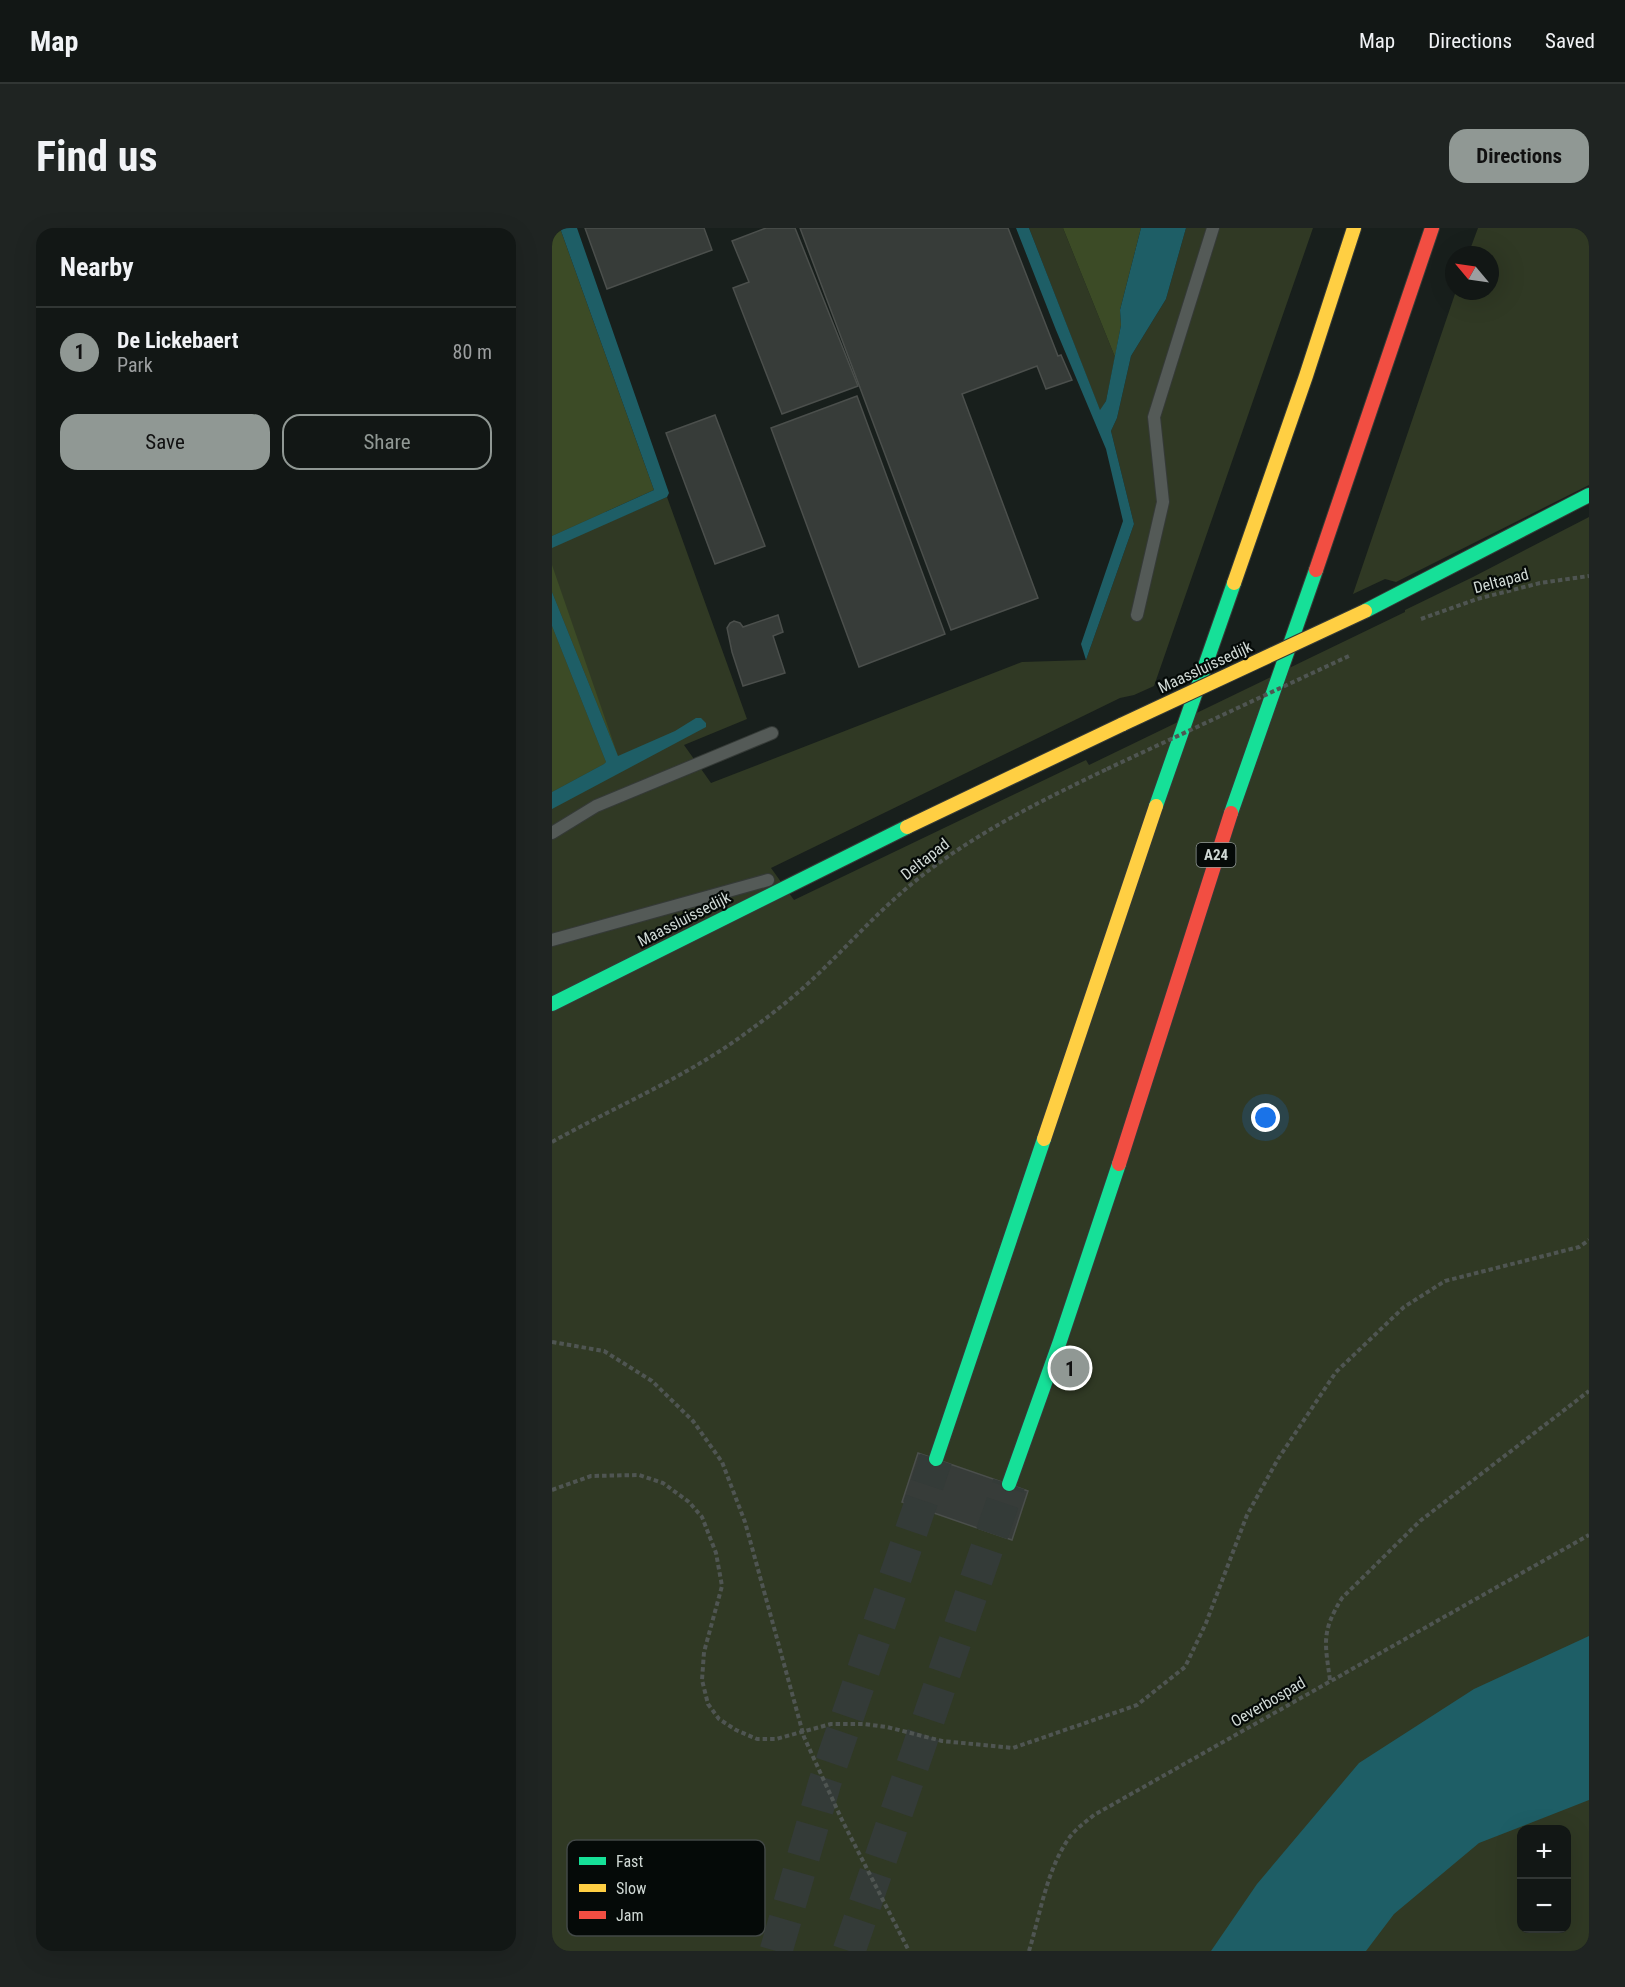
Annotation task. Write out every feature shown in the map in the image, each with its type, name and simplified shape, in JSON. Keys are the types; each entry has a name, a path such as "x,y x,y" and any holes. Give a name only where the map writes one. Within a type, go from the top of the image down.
{"main road":[{"path":"936,1459 1155,809 1306,376 1354,228"},
{"name":"A24","path":"1009,1484 1060,1341 1124,1148 1220,845 1316,573 1432,228"},
{"name":"Maassluissedijk","path":"552,1004 832,863 1365,611 1589,495"}],"lane":[{"path":"1137,615 1163,501 1154,417 1214,228"},
{"path":"552,832 596,806 772,733"},
{"name":"Maassluissedijk","path":"552,940 832,863"}],"path":[{"name":"Deltapad","path":"1421,619 1476,599 1540,583 1589,576"},
{"name":"Deltapad","path":"552,1142 678,1077 747,1033 804,987 885,907 918,878 951,854 1030,806 1351,654"},
{"path":"552,1490 591,1476 639,1475 663,1483 689,1502 702,1517 716,1553 722,1586 704,1652 702,1680 708,1704 719,1719 736,1730 757,1739 776,1739 831,1724 864,1724 887,1727 942,1741 1013,1748 1137,1705 1185,1667 1206,1623 1247,1515 1278,1459 1336,1372 1404,1307 1445,1281 1579,1247 1589,1240"},
{"path":"552,1342 604,1351 652,1381 693,1421 722,1462 745,1522 802,1731 842,1820 909,1951"},
{"path":"1330,1680 1324,1640 1332,1613 1342,1598 1420,1521 1589,1391"},
{"name":"Oeverbospad","path":"1029,1951 1053,1869 1067,1840 1094,1815 1589,1535"}],"green space":[{"path":"552,228 560,228 654,490 552,536"},
{"path":"1029,228 1063,228 1115,357 1106,401 1100,411"},
{"path":"1063,228 1141,228 1120,310 1121,325 1115,357"},
{"path":"1186,228 1313,228 1154,686 1134,695 1120,698 771,868 794,900 1086,760 1089,765 1405,612 1589,517 1589,1951 552,1951 552,376 566,375 609,522 667,497 747,719 684,745 711,783 1022,662 1086,660 1134,524 1111,431 1117,418 1131,356 1166,299"},
{"path":"1478,228 1589,228 1589,485 1396,582 1385,579 1353,594 1453,300 1499,300 1499,246 1471,246"},
{"path":"552,565 618,756 552,592"},
{"path":"552,626 606,762 552,792"}],"water":[{"path":"560,228 577,228 669,493 667,497 552,548 552,536 654,490"},
{"path":"1016,228 1029,228 1100,410 1106,401 1121,325 1120,310 1141,228 1186,228 1166,299 1131,356 1117,418 1111,431 1134,524 1086,660 1081,644 1123,521 1106,449"},
{"path":"552,592 618,756 675,731 696,718 701,718 706,723 706,727 552,809 552,792 606,762 552,626"},
{"path":"1589,1636 1589,1800 1525,1825 1517,1825 1517,1828 1479,1843 1394,1914 1366,1951 1211,1951 1257,1884 1359,1763 1474,1689"}],"building":[{"path":"585,228 704,228 712,250 607,289"},
{"path":"766,228 795,228 858,386 782,414 733,288 749,282 732,241"},
{"path":"800,228 1008,228 1058,356 1061,355 1072,380 1046,389 1037,366 962,394 1038,598 951,630"},
{"path":"857,396 945,634 859,667 771,428"},
{"path":"715,415 765,546 715,564 666,433"},
{"path":"778,615 783,632 773,636 785,673 743,686 727,628 734,621 743,627"},
{"path":"918,1453 1028,1491 1012,1540 902,1502"}],"tunnel":[{"path":"776,1951 825,1782 936,1459"},
{"path":"849,1951 1009,1484"}],"traffic: fast":[{"path":"1365,611 1589,495"},
{"path":"1231,813 1316,570"},
{"path":"1156,806 1234,583"},
{"path":"552,1004 907,827"},
{"path":"936,1459 1044,1139"},
{"path":"1009,1484 1119,1164"}],"traffic: slow":[{"path":"1234,583 1306,376 1354,228"},
{"path":"1123,724 1365,611"},
{"path":"907,827 1123,724"},
{"path":"1044,1139 1156,806"}],"traffic: jam":[{"path":"1316,570 1432,228"},
{"path":"1119,1164 1231,813"}],"place":[{"name":"De Lickebaert","path":"1070,1368"}]}
